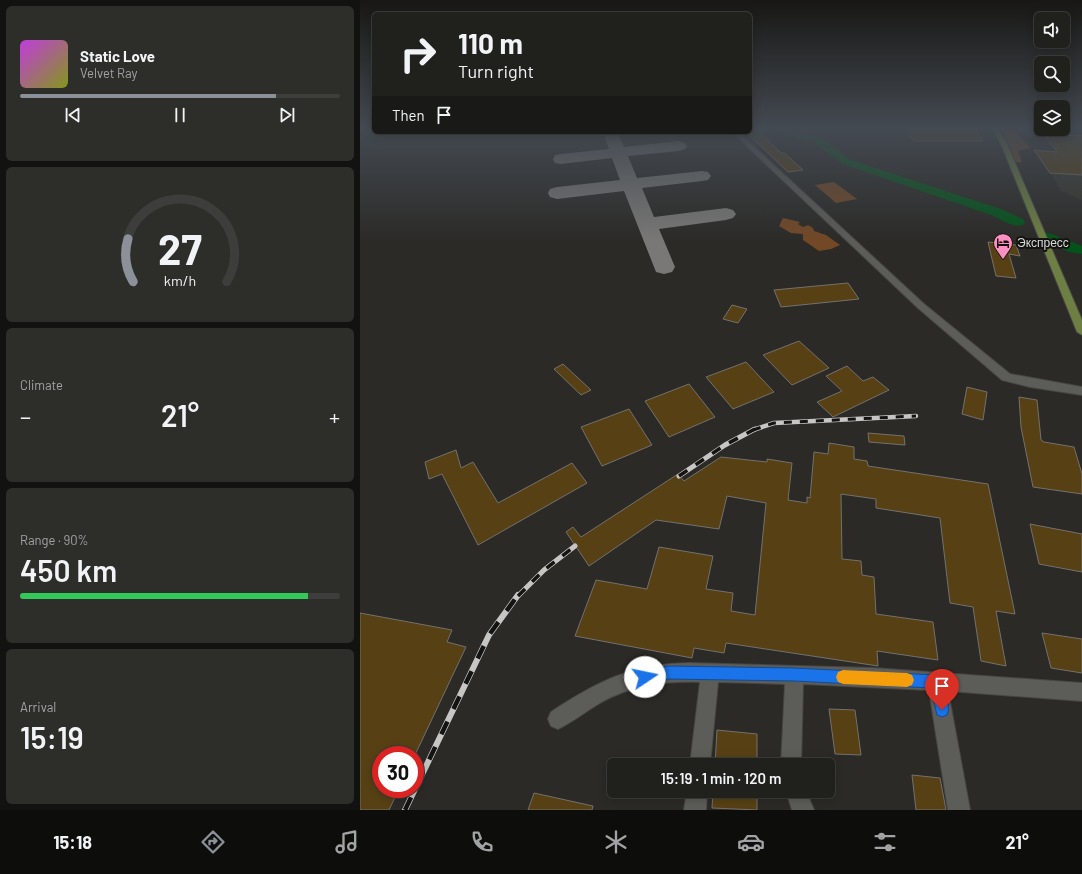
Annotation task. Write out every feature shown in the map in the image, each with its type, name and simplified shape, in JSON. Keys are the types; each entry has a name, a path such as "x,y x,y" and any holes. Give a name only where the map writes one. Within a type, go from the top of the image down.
{"main road":[{"path":"1013,167 1082,332"}],"street":[{"path":"772,167 921,306 1006,376 1030,383 1082,391"},
{"path":"558,719 591,696 633,679 668,672 794,674 1082,692"},
{"path":"701,758 710,673"},
{"path":"791,758 794,674"},
{"path":"937,682 959,810"},
{"path":"695,810 696,798"},
{"path":"799,798 803,810"}],"shaded area":[{"path":"1050,172 1082,175 1082,200 1061,191"},
{"path":"834,182 857,199 836,203 815,185"},
{"path":"783,218 800,222 798,224 803,227 808,225 813,228 814,231 826,235 840,245 831,249 819,251 803,240 803,234 791,233 779,226"}],"building":[{"path":"783,167 799,167 803,170 788,172"},
{"path":"1046,167 1082,167 1082,175 1050,173"},
{"path":"988,242 1016,245 1020,256 1009,254 1016,278 996,276"},
{"path":"848,283 859,299 781,307 774,290"},
{"path":"732,305 747,309 738,323 723,319"},
{"path":"799,341 829,368 792,385 763,355"},
{"path":"746,362 774,392 733,409 706,377"},
{"path":"563,364 591,390 581,395 554,369"},
{"path":"847,366 863,381 873,377 889,390 833,417 817,402 842,391 826,376"},
{"path":"689,384 715,417 669,437 645,401"},
{"path":"967,387 987,392 983,420 962,414"},
{"path":"1019,397 1037,400 1041,440 1044,442 1074,447 1082,474 1082,494 1033,487 1021,427"},
{"path":"629,409 652,445 602,466 581,427"},
{"path":"868,433 904,436 905,445 869,442"},
{"path":"829,443 854,447 854,459 867,461 868,466 988,484 1015,614 996,611 1006,666 981,661 973,607 950,603 940,518 876,508 876,499 841,494 842,559 861,561 862,575 874,577 876,614 933,622 938,660 877,651 878,666 726,643 724,653 694,648 692,658 575,636 596,580 647,589 659,547 713,556 706,589 733,593 731,611 755,615 766,503 727,496 719,529 656,520 589,566 566,532 573,527 581,537 678,474 684,481 721,457 767,462 767,459 792,463 788,500 807,503 807,497 810,498 814,452 828,454"},
{"path":"456,450 461,468 473,462 498,503 572,463 587,483 478,545 442,474 429,479 425,462"},
{"path":"1030,524 1082,534 1082,572 1039,564"},
{"path":"360,613 452,630 447,642 466,647 419,746 372,746 372,798 395,798 389,810 360,810"},
{"path":"1042,633 1082,639 1082,673 1051,668"},
{"path":"829,709 855,710 861,755 835,754"},
{"path":"717,730 757,734 757,758 715,758"},
{"path":"912,775 940,778 946,810 916,810"},
{"path":"534,793 593,806 592,810 528,810"},
{"path":"713,798 757,798 757,810 712,808"}],"waterway":[{"path":"861,167 996,212 1018,222"},
{"path":"1049,237 1074,249 1082,250"}],"taxiway":[{"path":"624,167 631,184"},
{"path":"631,184 702,176"},
{"path":"557,193 631,184"},
{"path":"631,184 664,267"},
{"path":"647,224 726,214"}],"railway":[{"path":"753,430 774,423 916,416"},
{"path":"679,476 725,445 753,430"},
{"path":"518,596 544,570 575,546"},
{"path":"405,810 489,635 518,595"}],"slow traffic":[{"path":"843,677 907,680"}],"place":[{"name":"Экспресс","path":"1003,260"}],"route":[{"path":"645,677 668,672 794,674 937,682 942,710"}]}
